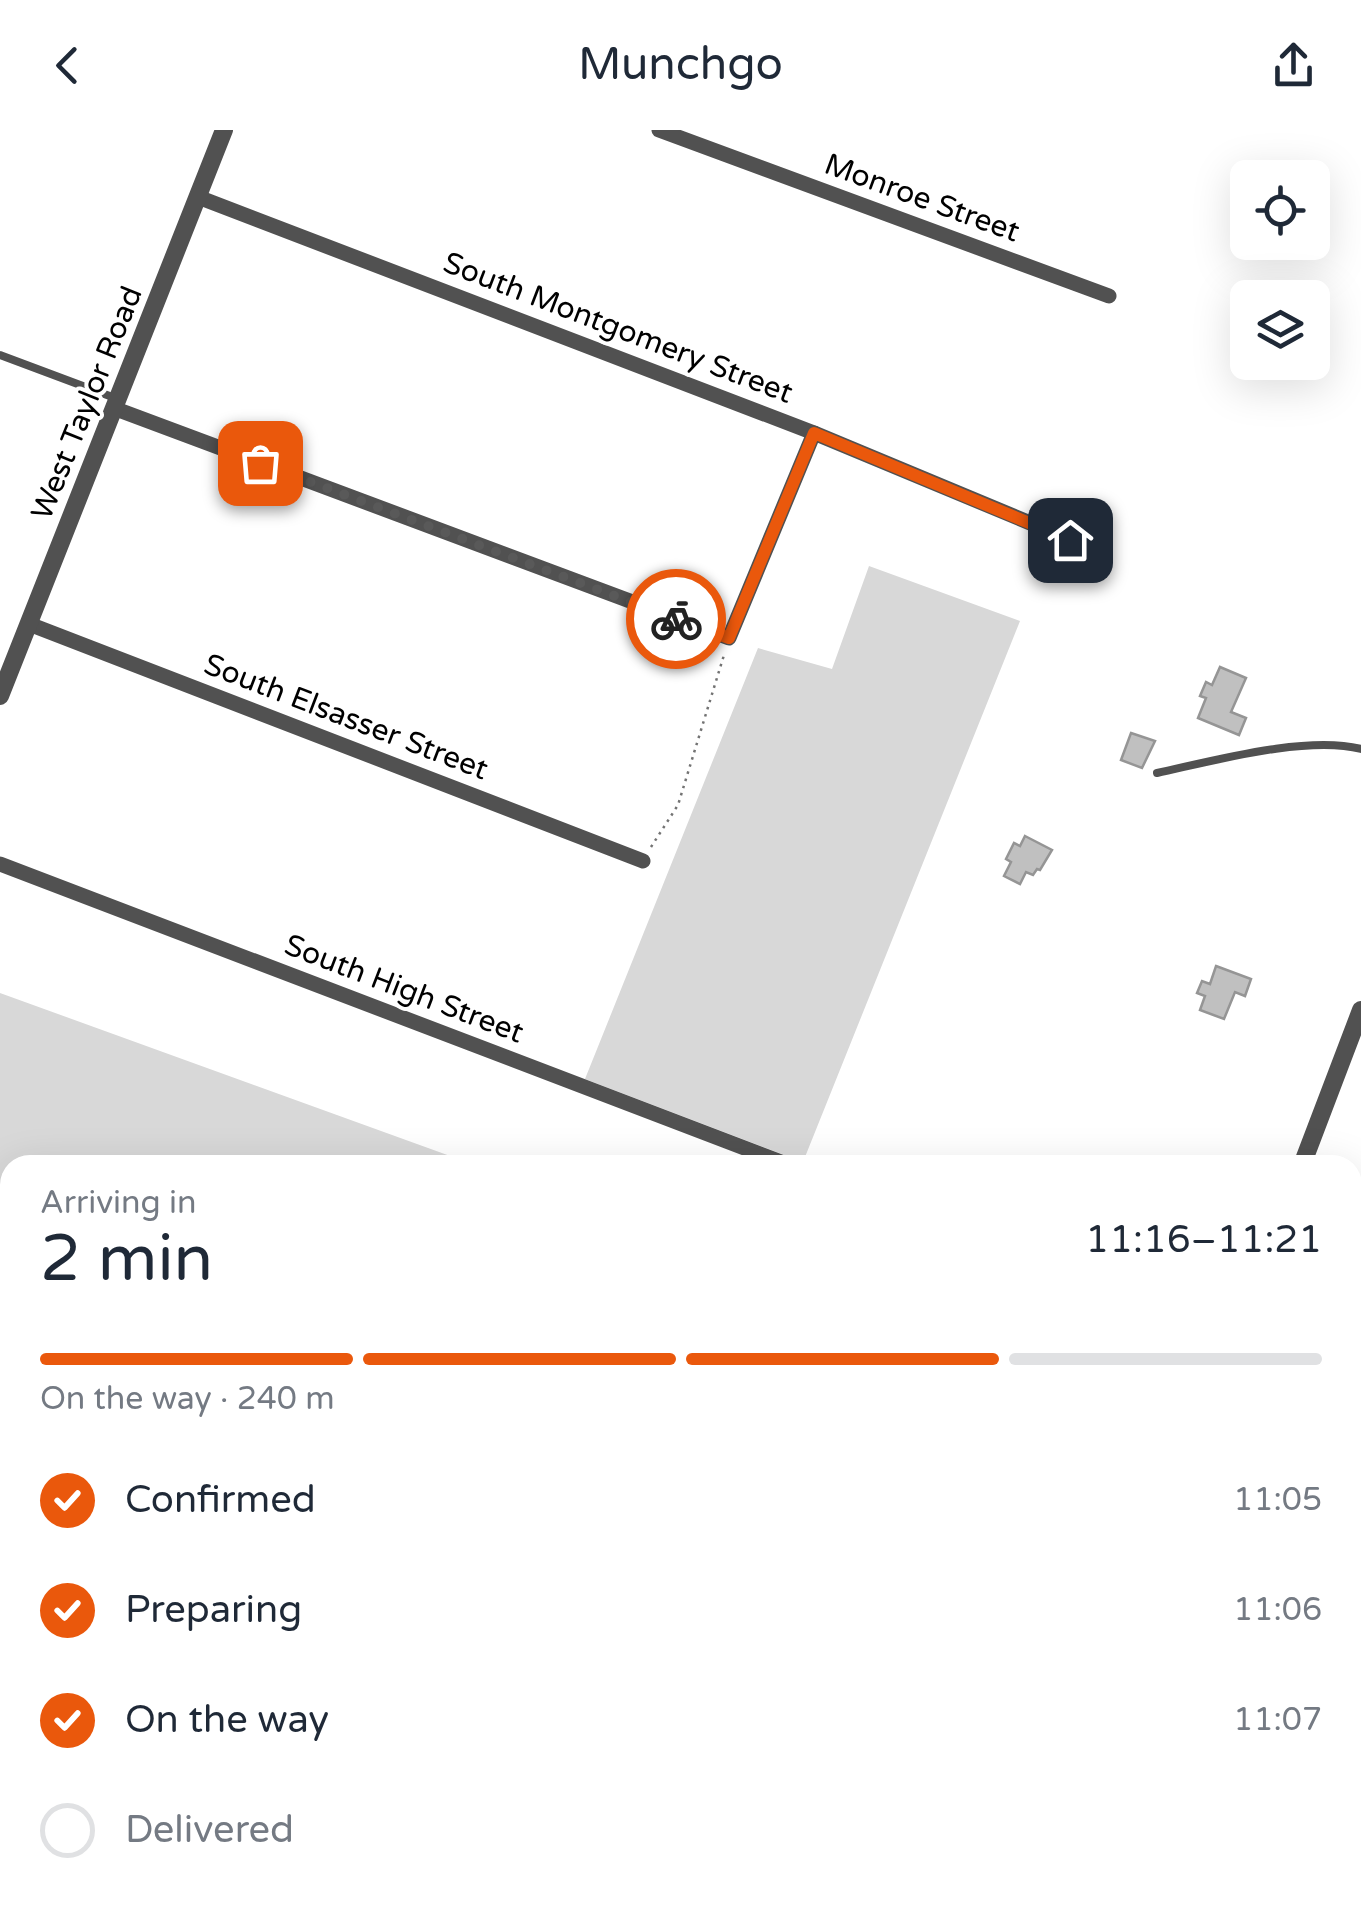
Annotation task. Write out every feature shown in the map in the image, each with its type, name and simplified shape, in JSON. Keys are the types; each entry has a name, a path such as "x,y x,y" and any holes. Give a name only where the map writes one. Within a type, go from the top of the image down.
{"street":[{"name":"West Taylor Road","path":"0,696 224,130"},
{"name":"Monroe Street","path":"660,130 1109,296"},
{"name":"South Montgomery Street","path":"198,196 814,433 1070,540"},
{"path":"117,404 729,638 814,433"},
{"name":"South Elsasser Street","path":"28,624 643,862"},
{"name":"South High Street","path":"0,864 763,1155"},
{"path":"1306,1155 1361,1010"}],"lane":[{"path":"0,355 117,404"},
{"path":"1157,773 1276,751 1339,744 1361,749"}],"path":[{"path":"643,862 678,805 729,638"}],"shaded area":[{"path":"869,566 1020,621 806,1155 785,1155 585,1079 758,648 832,669"},
{"path":"0,993 447,1155 0,1155"}],"building":[{"path":"1220,667 1246,678 1231,712 1246,718 1239,735 1198,718 1206,698 1200,696 1206,682 1212,685"},
{"path":"1131,733 1155,741 1142,768 1121,760"},
{"path":"1025,836 1052,850 1040,870 1033,875 1026,872 1020,884 1004,876 1011,862 1006,859 1014,843 1020,846"},
{"path":"1216,966 1251,979 1245,996 1235,992 1224,1019 1200,1010 1205,996 1197,993 1202,981 1210,984"}],"way so far":[{"path":"260,463 676,619"}],"route":[{"path":"676,619 729,638 814,433 1070,540"}]}
